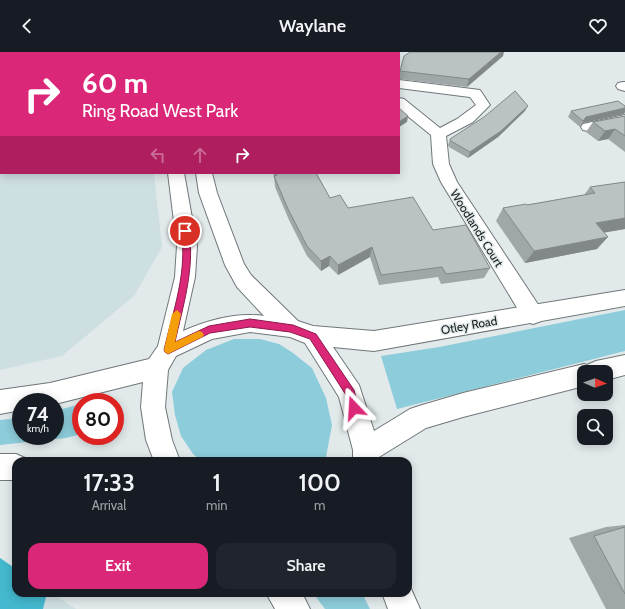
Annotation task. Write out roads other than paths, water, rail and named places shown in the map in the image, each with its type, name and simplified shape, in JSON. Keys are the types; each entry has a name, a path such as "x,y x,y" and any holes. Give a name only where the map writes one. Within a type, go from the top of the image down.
{"main road":[{"path":"400,84 475,93 483,105 478,111 449,131 438,134 400,103"},
{"path":"588,127 625,119"},
{"name":"Woodlands Court","path":"438,134 441,164 449,182 533,315"},
{"path":"165,457 159,440 153,407 162,359 185,277 187,246 176,174"},
{"path":"204,174 208,193 235,265 244,281 290,328"},
{"name":"Otley Road","path":"290,328 313,336 374,341 533,315 625,298"},
{"path":"0,402 50,394 162,359 209,330 250,323 290,328"},
{"path":"313,336 350,393 366,456 419,418 463,405 577,377"},
{"path":"613,368 625,365"},
{"path":"0,466 12,467"},
{"path":"285,597 294,609"},
{"path":"400,597 404,609"}]}
